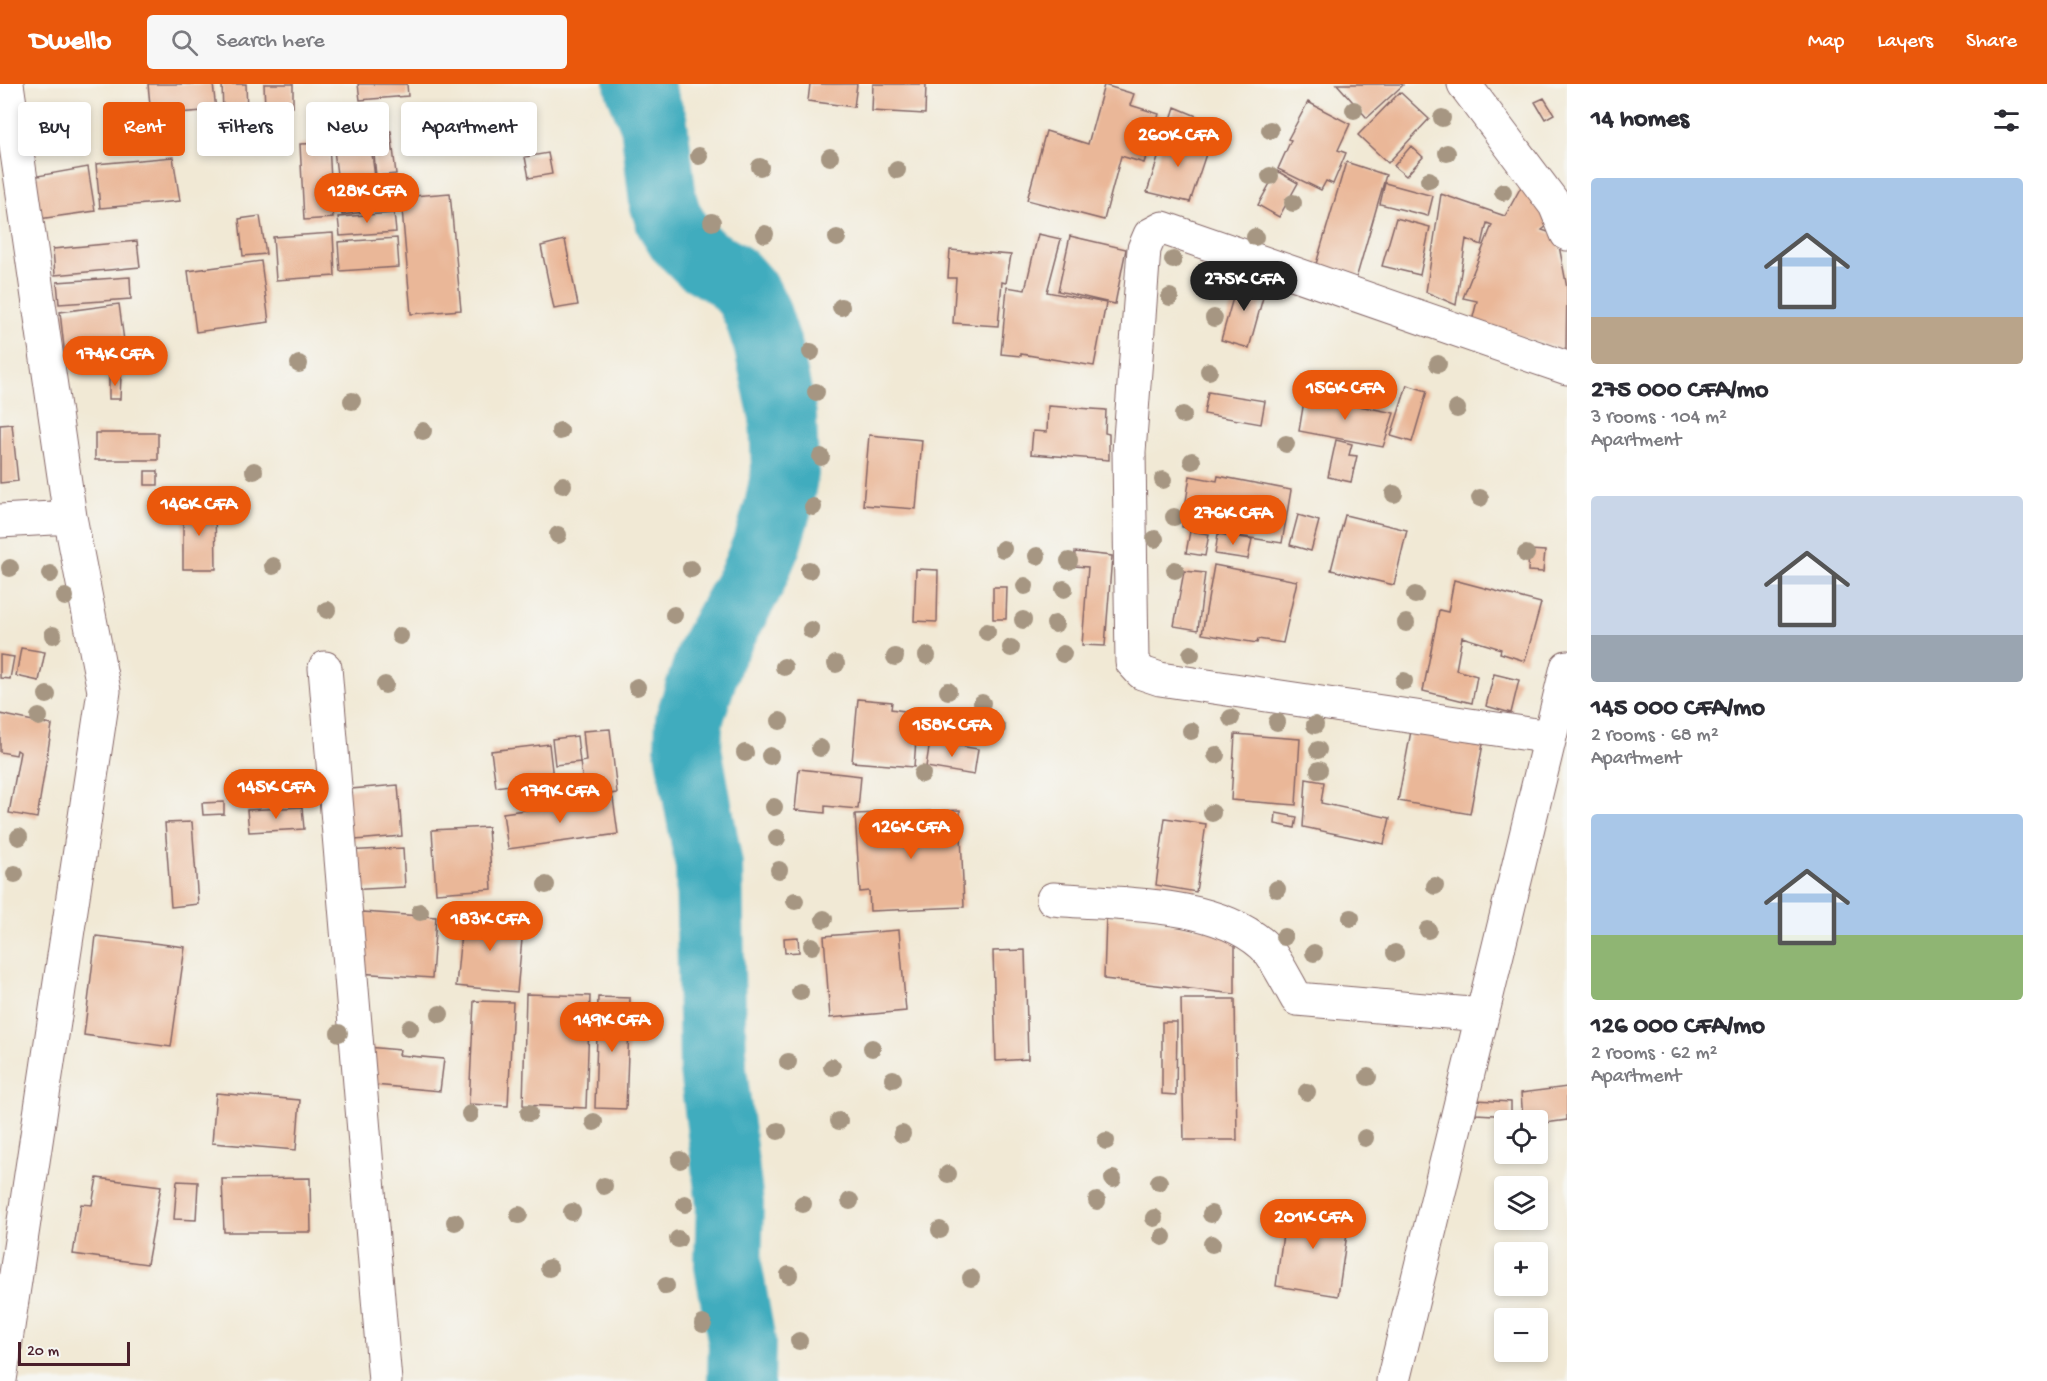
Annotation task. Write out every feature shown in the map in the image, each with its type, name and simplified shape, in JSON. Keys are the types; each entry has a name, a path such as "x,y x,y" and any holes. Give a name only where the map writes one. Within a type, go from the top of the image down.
{"street":[{"path":"0,1380 104,691 70,517 6,84"},
{"path":"1464,84 1555,206 1567,234"},
{"path":"1550,737 1160,679 1142,673 1132,662 1129,453 1144,249 1150,235 1162,228 1567,368"},
{"path":"0,520 70,517"},
{"path":"1393,1381 1567,667"},
{"path":"325,668 385,1381"},
{"path":"1053,899 1176,910 1223,920 1264,945 1296,999 1482,1015"}],"building":[{"path":"148,84 213,84 215,102 197,102 197,111 185,112 185,102 150,102"},
{"path":"222,84 246,84 247,102 223,102"},
{"path":"264,84 293,84 293,102 265,102"},
{"path":"358,84 407,84 408,96 360,100"},
{"path":"810,84 857,84 854,107 808,101"},
{"path":"873,84 926,84 925,114 872,111"},
{"path":"1337,84 1401,84 1403,85 1367,118"},
{"path":"1104,85 1134,94 1130,105 1159,114 1144,163 1121,156 1104,220 1027,200 1046,131 1088,144"},
{"path":"1400,92 1429,119 1388,163 1358,135"},
{"path":"1544,98 1554,114 1545,119 1535,102"},
{"path":"1308,102 1350,124 1338,150 1346,153 1333,184 1326,181 1321,190 1278,169 1291,140 1288,139"},
{"path":"1175,107 1218,125 1212,141 1169,126"},
{"path":"1167,130 1208,148 1190,202 1147,192"},
{"path":"389,131 391,131 396,174 376,176 374,156 389,156"},
{"path":"300,144 306,144 306,156 330,156 333,218 304,220"},
{"path":"1411,146 1423,157 1406,176 1394,166"},
{"path":"548,153 552,174 529,178 525,157"},
{"path":"335,156 372,156 379,210 342,215"},
{"path":"173,157 180,201 100,208 96,164"},
{"path":"1346,162 1386,175 1356,279 1316,264"},
{"path":"88,167 95,211 39,219 32,177"},
{"path":"1277,171 1298,183 1279,217 1258,205"},
{"path":"1385,183 1433,196 1428,216 1380,204"},
{"path":"1522,185 1552,222 1542,230 1557,235 1567,288 1566,351 1472,321 1477,301 1463,298 1492,225 1487,223 1482,245 1466,239 1456,305 1426,292 1441,194 1505,216"},
{"path":"450,193 461,310 411,314 401,197"},
{"path":"394,213 396,232 340,236 338,217"},
{"path":"260,216 266,254 243,256 239,219"},
{"path":"1396,218 1430,227 1420,275 1382,266"},
{"path":"333,233 335,276 276,280 273,237"},
{"path":"1038,234 1061,239 1047,292 1106,303 1094,366 1021,354 1021,356 1001,354 1007,287 1025,290"},
{"path":"1070,236 1126,249 1115,304 1058,291"},
{"path":"397,238 399,267 340,271 338,242"},
{"path":"565,240 578,305 554,309 541,246"},
{"path":"137,241 140,267 55,275 53,249"},
{"path":"950,250 1011,255 1006,283 1002,282 998,326 953,323 956,278 948,278"},
{"path":"261,261 269,322 196,332 188,271"},
{"path":"130,277 131,299 59,304 57,282"},
{"path":"1239,277 1267,283 1249,348 1221,340"},
{"path":"119,304 125,348 109,350 110,356 83,359 83,353 65,356 60,312"},
{"path":"109,376 121,376 120,399 109,399"},
{"path":"1407,385 1427,391 1412,442 1391,436"},
{"path":"1208,392 1265,401 1261,424 1204,414"},
{"path":"1305,395 1394,413 1383,447 1299,431"},
{"path":"1048,406 1106,410 1105,433 1109,434 1109,460 1031,454 1033,431 1047,432"},
{"path":"12,424 18,481 0,483 0,425"},
{"path":"95,433 158,433 158,460 95,460"},
{"path":"869,435 922,440 916,509 863,505"},
{"path":"1336,440 1352,444 1349,455 1357,456 1351,482 1328,477"},
{"path":"145,471 158,471 158,485 145,485"},
{"path":"1190,476 1217,481 1218,476 1291,490 1282,543 1182,527"},
{"path":"215,504 216,569 183,569 183,505"},
{"path":"1298,515 1319,521 1311,551 1290,545"},
{"path":"1345,515 1407,530 1394,585 1331,570"},
{"path":"1190,531 1209,534 1205,556 1186,553"},
{"path":"1218,534 1252,539 1248,559 1215,554"},
{"path":"1529,550 1545,551 1543,572 1528,571"},
{"path":"1075,552 1112,556 1105,646 1082,645 1088,567 1074,566"},
{"path":"1214,565 1297,581 1283,643 1258,639 1257,643 1202,634"},
{"path":"916,569 938,570 937,622 914,621"},
{"path":"1184,571 1205,573 1198,630 1174,626"},
{"path":"1454,580 1541,603 1525,661 1500,653 1501,649 1462,637 1456,670 1477,676 1472,703 1423,691 1439,610 1448,612"},
{"path":"993,587 1007,587 1006,619 993,619"},
{"path":"21,648 45,652 39,681 16,676"},
{"path":"0,655 14,657 10,679 0,678"},
{"path":"1494,674 1519,680 1511,713 1486,706"},
{"path":"858,699 892,702 891,709 918,713 914,767 852,762"},
{"path":"0,714 52,725 37,818 9,813 20,752 17,750 16,755 0,752"},
{"path":"610,729 617,793 585,797 580,762 586,761 583,731"},
{"path":"1411,731 1483,744 1470,814 1398,801"},
{"path":"1235,734 1300,739 1296,805 1231,800"},
{"path":"577,736 580,762 555,765 552,739"},
{"path":"930,741 978,749 974,775 926,767"},
{"path":"549,744 553,779 496,787 491,751"},
{"path":"799,769 861,776 858,809 825,806 825,813 795,810"},
{"path":"1306,779 1324,782 1321,803 1390,818 1384,844 1303,827"},
{"path":"398,785 402,836 343,841 339,790"},
{"path":"613,798 618,834 508,849 503,813"},
{"path":"224,802 224,814 203,815 202,803"},
{"path":"302,807 304,829 249,832 247,810"},
{"path":"960,810 964,907 870,911 869,891 860,892 855,814"},
{"path":"1276,813 1297,817 1295,828 1275,824"},
{"path":"1165,818 1206,824 1196,892 1156,885"},
{"path":"192,822 198,904 171,907 165,823"},
{"path":"488,827 492,889 436,893 432,830"},
{"path":"403,848 405,887 346,890 344,851"},
{"path":"362,912 436,917 432,978 358,973"},
{"path":"463,912 524,918 517,992 456,986"},
{"path":"1106,917 1235,932 1235,994 1104,979"},
{"path":"899,930 906,1011 830,1018 824,936"},
{"path":"96,936 185,947 171,1047 84,1035"},
{"path":"798,937 799,952 785,953 784,938"},
{"path":"1025,950 1028,1059 996,1061 993,951"},
{"path":"526,994 590,996 586,1108 523,1105"},
{"path":"598,997 630,998 626,1109 595,1108"},
{"path":"1181,999 1235,999 1237,1140 1184,1140"},
{"path":"474,1001 513,1002 508,1106 469,1104"},
{"path":"1162,1022 1177,1022 1176,1095 1162,1094"},
{"path":"367,1047 400,1050 399,1055 444,1059 440,1091 363,1084"},
{"path":"1567,1087 1567,1120 1548,1123 1548,1110 1522,1110 1521,1093"},
{"path":"216,1093 300,1100 296,1150 212,1143"},
{"path":"1476,1100 1511,1102 1511,1110 1494,1110 1494,1115 1476,1114"},
{"path":"97,1178 161,1186 147,1264 73,1254 81,1204 92,1205"},
{"path":"310,1178 311,1232 224,1232 222,1179"},
{"path":"177,1181 198,1182 196,1220 174,1219"},
{"path":"1287,1204 1350,1213 1338,1296 1276,1286"}],"waterway":[{"path":"638,84 654,124 663,201 669,220 681,239 700,258 732,277 748,295 767,343 783,416 785,472 768,541 752,579 711,653 689,720 688,750 709,866 713,1070 730,1204 728,1265 742,1343 741,1381"}]}
